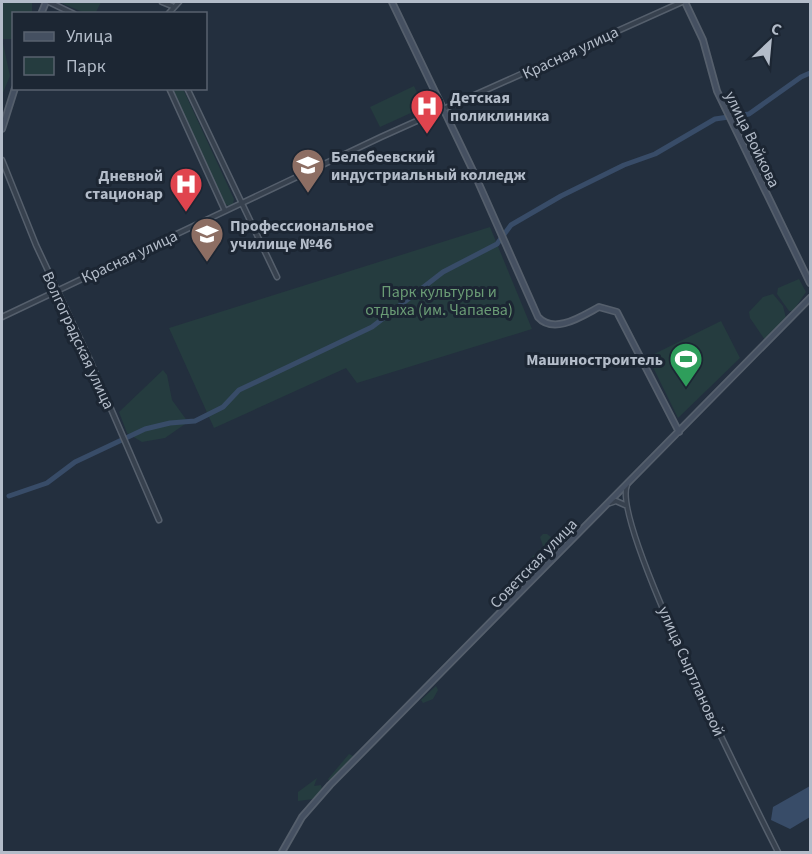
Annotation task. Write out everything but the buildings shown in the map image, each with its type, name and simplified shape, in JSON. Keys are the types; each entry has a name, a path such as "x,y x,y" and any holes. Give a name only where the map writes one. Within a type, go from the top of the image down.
{"main road":[{"path":"392,2 442,111 460,144 538,317 548,324 565,323 599,308 617,312 679,432"},
{"name":"улица Войкова","path":"684,2 703,40 711,77 726,111 810,284"},
{"path":"2,129 14,90"},
{"name":"Советская улица","path":"282,852 302,817 330,785 810,298"}],"street":[{"path":"48,2 70,12"},
{"path":"162,2 172,6"},
{"path":"169,12 172,6 179,2"},
{"name":"Красная улица","path":"2,317 381,137 684,2"},
{"path":"170,90 225,211"},
{"path":"188,90 277,277"},
{"name":"Волгоградская улица","path":"2,160 56,291 159,520"},
{"name":"улица Сыртлановой","path":"627,483 624,492 626,506 650,574 709,715 778,852"},
{"path":"605,506 616,501 626,506"}],"green space":[{"path":"2,2 32,2 32,12 12,12 12,39 2,39"},
{"path":"59,2 101,2 96,12 83,12"},
{"path":"2,39 10,76 2,95"},
{"path":"414,86 424,107 380,127 370,107"},
{"path":"171,90 183,90 234,199 233,204 229,206 225,204"},
{"name":"Парк культуры и отдыха (им. Чапаева)","path":"490,227 532,329 357,383 346,368 214,428 169,328"},
{"path":"799,279 806,292 793,311 789,311 777,294 778,288"},
{"path":"773,294 783,306 786,318 765,340 750,318 749,312 763,297"},
{"name":"Машиностроитель","path":"721,321 740,358 678,418 648,357"},
{"path":"163,370 167,375 172,400 188,422 165,438 142,442 127,433 119,412"},
{"path":"547,534 558,542 537,563 531,558 543,546 540,537"},
{"path":"436,686 438,690 433,699 423,703 421,700"},
{"path":"349,754 353,756 352,759 330,782 328,779"},
{"path":"317,778 314,786 321,785 322,790 313,799 298,801 298,792"}],"water":[{"path":"810,786 810,817 790,829 771,820 773,807"}],"waterway":[{"path":"9,496 47,483 75,462 145,429 170,423 195,421 223,407 239,390 372,327 443,272 497,244 511,225 561,196 624,165 655,154 715,119 749,114 810,73"}],"place":[{"name":"Детская поликлиника","path":"427,135"},
{"name":"Белебеевский индустриальный колледж","path":"308,194"},
{"name":"Дневной стационар","path":"186,213"},
{"name":"Профессиональное училище №46","path":"207,263"},
{"name":"Машиностроитель","path":"686,388"}]}
